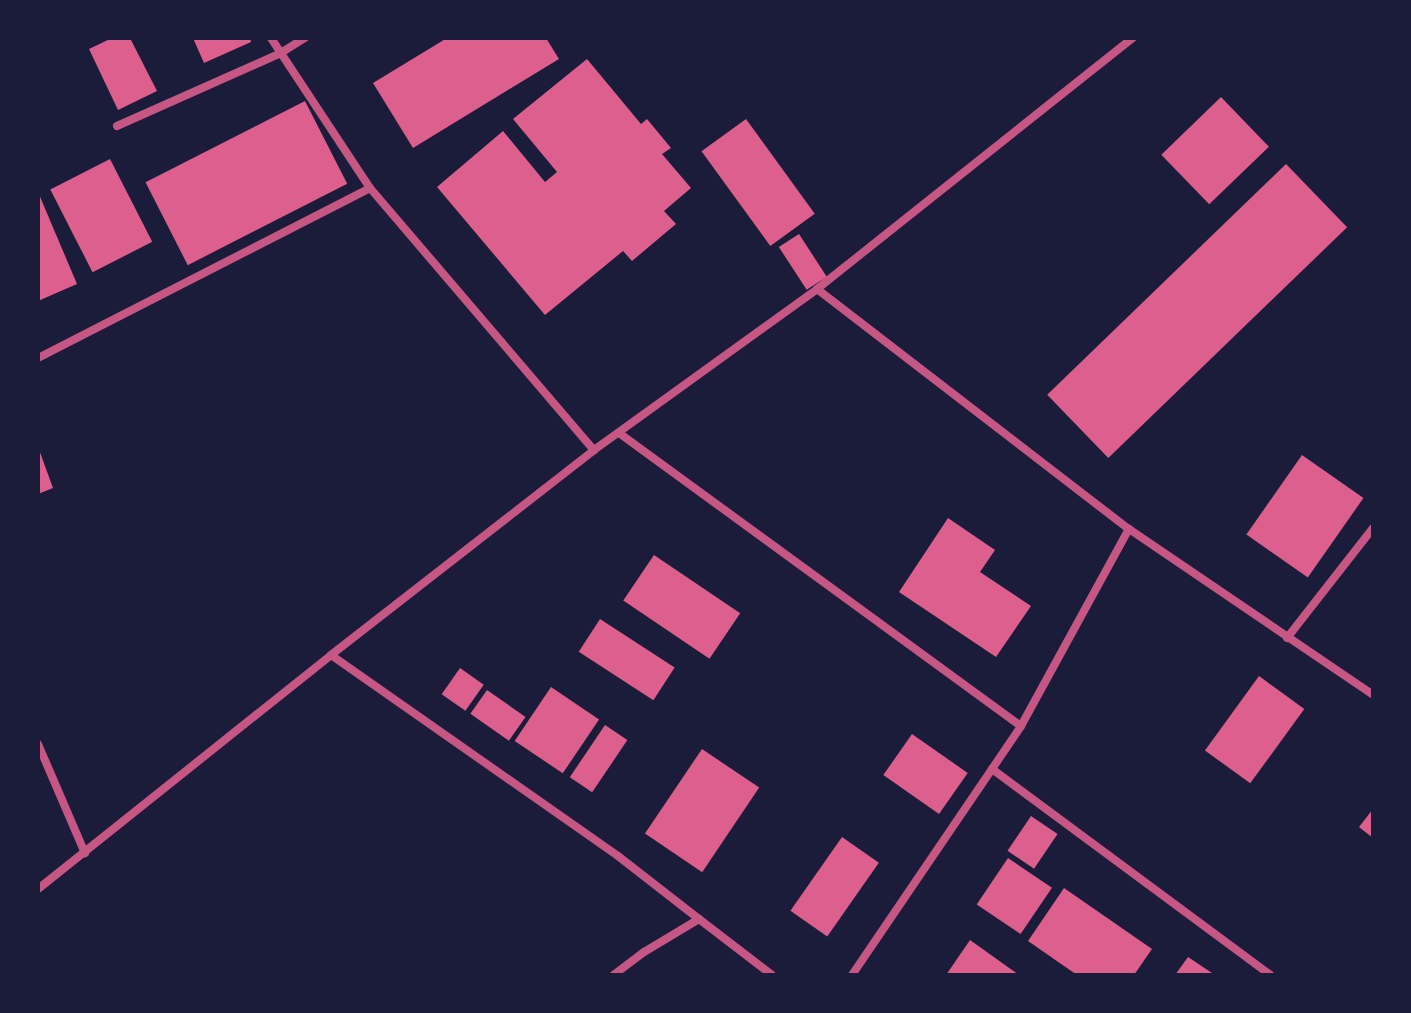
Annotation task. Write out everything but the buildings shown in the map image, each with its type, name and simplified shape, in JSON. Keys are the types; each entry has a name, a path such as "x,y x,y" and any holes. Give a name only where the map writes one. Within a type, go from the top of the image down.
{"street":[{"path":"271,38 370,188 594,450"},
{"path":"117,126 279,54 305,38"},
{"path":"38,889 594,450 817,289 1133,38"},
{"path":"38,358 370,188"},
{"path":"817,289 1129,529 1373,695"},
{"path":"619,433 1021,726"},
{"path":"1287,638 1373,528"},
{"path":"852,975 1021,726 1129,529"},
{"path":"331,655 618,856 772,975"},
{"path":"38,744 85,853"},
{"path":"992,769 1270,975"},
{"path":"614,975 644,952 699,919"}]}
